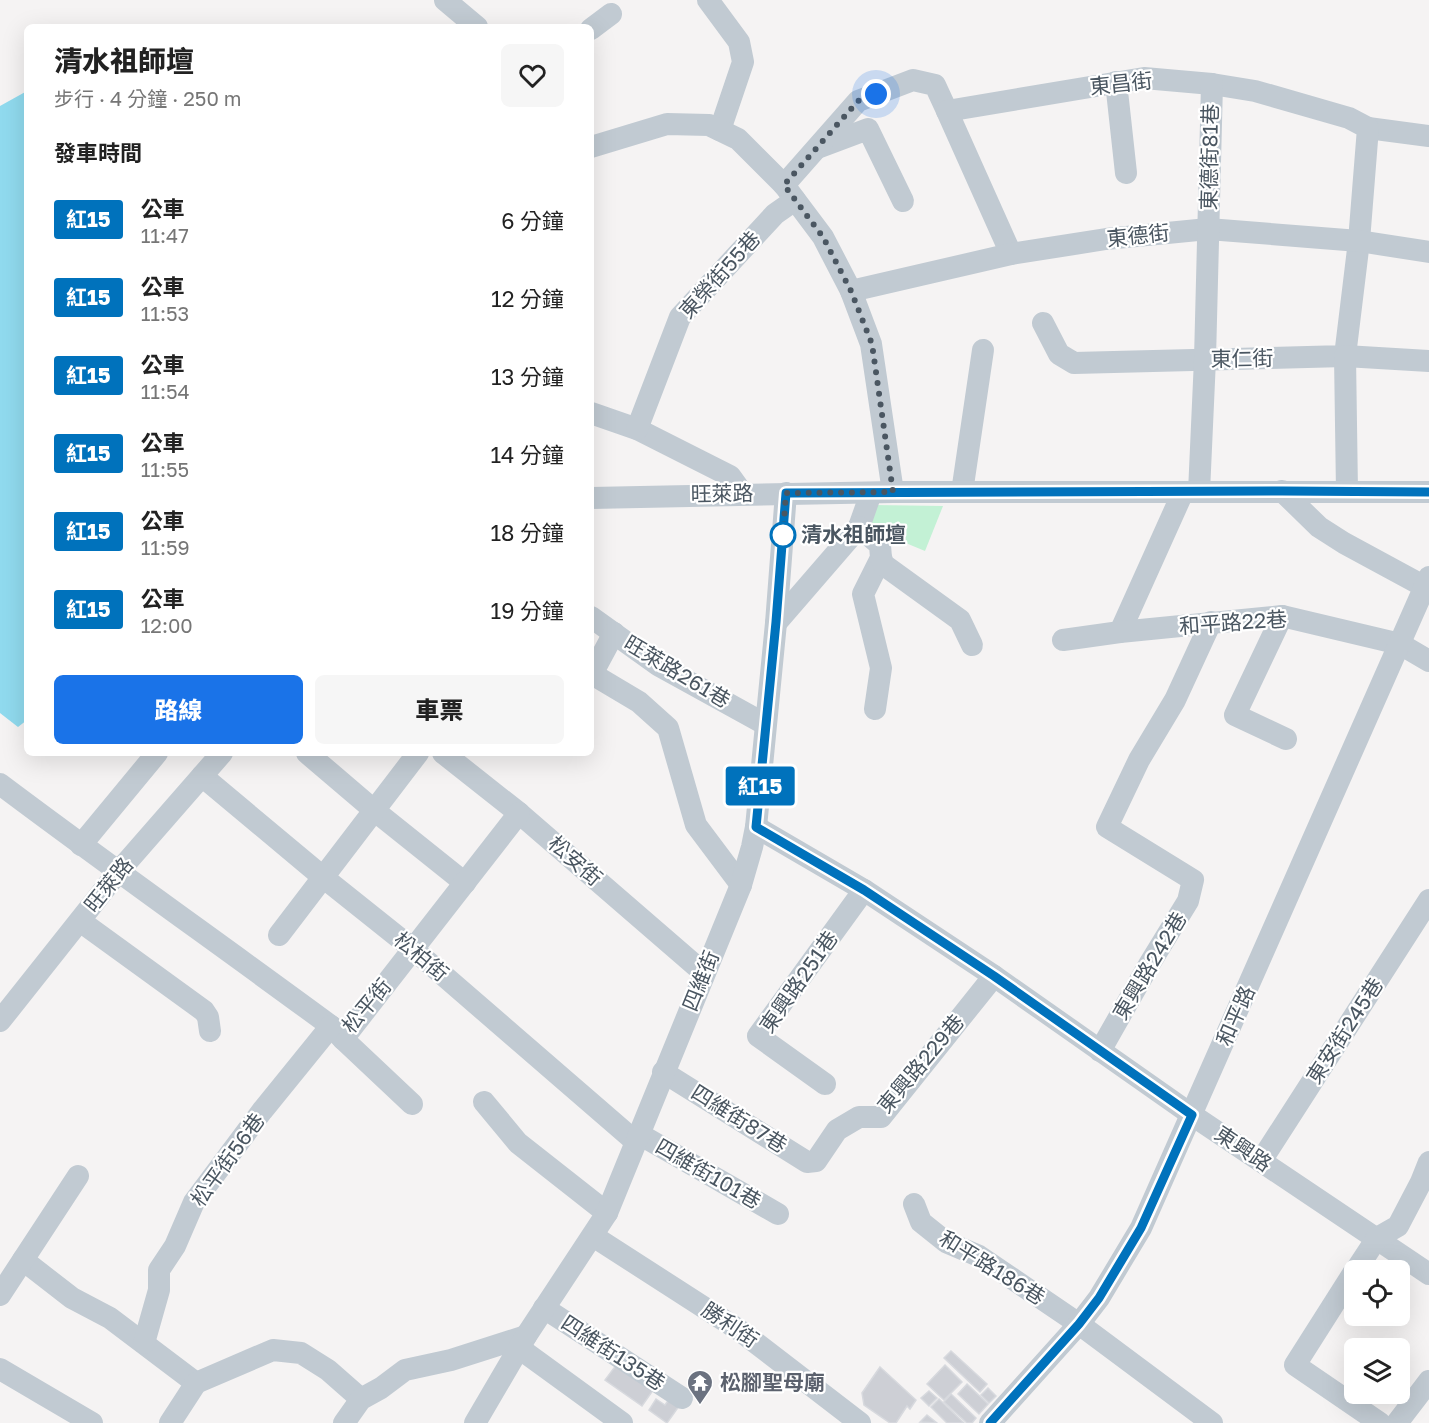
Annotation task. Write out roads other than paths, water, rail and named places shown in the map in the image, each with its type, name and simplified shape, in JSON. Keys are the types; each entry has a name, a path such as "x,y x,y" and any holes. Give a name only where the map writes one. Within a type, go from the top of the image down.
{"street":[{"path":"445,0 463,23"},
{"path":"708,0 739,42 743,62 720,130"},
{"path":"594,27 611,14"},
{"name":"東昌街","path":"947,111 1144,78 1212,84 1255,91 1349,118 1368,128 1429,136"},
{"name":"東榮街55巷","path":"637,429 680,317 775,214 816,149 858,101 913,80 935,85 947,111"},
{"path":"1116,82 1126,173"},
{"name":"東德街81巷","path":"1191,492 1205,359 1212,84"},
{"path":"947,111 1011,254"},
{"path":"594,146 667,124 709,124 738,139 789,193 823,237 851,291 872,344 882,493 860,527 776,622"},
{"path":"1347,492 1346,356 1359,241 1368,128"},
{"path":"816,149 868,129 903,201"},
{"name":"東德街","path":"851,291 1011,254 1106,239 1208,229 1359,241 1429,252"},
{"name":"東仁街","path":"1043,323 1059,354 1074,363 1346,356 1429,361"},
{"path":"962,492 983,350"},
{"path":"594,414 637,429 730,476 743,494"},
{"path":"1282,491 1319,527 1428,584"},
{"path":"1120,632 1191,492"},
{"name":"旺萊路","path":"594,498 786,493 1429,492"},
{"name":"四維街","path":"475,1423 522,1342 607,1213 741,885 756,827 786,493"},
{"path":"860,527 880,545 884,565 960,620 972,645"},
{"path":"875,709 881,668 863,594 881,558"},
{"name":"和平路","path":"1002,1419 1099,1298 1141,1228 1428,584"},
{"path":"1282,616 1235,715 1286,739"},
{"name":"和平路22巷","path":"1063,640 1282,616 1400,644 1429,661"},
{"name":"旺萊路261巷","path":"594,619 658,665 765,724"},
{"name":"東興路242巷","path":"1100,1050 1188,901 1193,880 1107,827 1139,760 1175,700 1211,622"},
{"path":"594,670 614,633"},
{"path":"594,675 639,702 668,728 696,825 741,885"},
{"path":"81,845 155,756"},
{"name":"旺萊路","path":"0,1021 119,871 219,756"},
{"path":"311,756 465,883"},
{"path":"279,935 416,756"},
{"name":"松安街","path":"447,756 519,813 704,973"},
{"name":"松柏街","path":"202,776 637,1138"},
{"name":"松平街","path":"0,784 337,1033 412,949 519,813"},
{"name":"東興路","path":"756,827 864,890 994,976 1192,1115 1429,1274"},
{"name":"東興路251巷","path":"825,1084 758,1036 864,890"},
{"name":"東安街245巷","path":"1261,1161 1429,900"},
{"path":"80,921 204,1011 208,1017 210,1031"},
{"name":"東興路229巷","path":"816,1161 837,1130 859,1117 881,1118 994,976"},
{"path":"337,1033 412,1104"},
{"name":"松平街56巷","path":"144,1343 159,1290 159,1270 175,1246 194,1202 262,1111 337,1033"},
{"name":"四維街87巷","path":"663,1072 807,1162 816,1161"},
{"path":"484,1102 518,1143 607,1213"},
{"name":"四維街101巷","path":"637,1138 778,1214"},
{"path":"1362,1260 1377,1238 1398,1226 1429,1162"},
{"path":"0,1295 78,1176"},
{"name":"和平路186巷","path":"914,1204 921,1222 946,1242 979,1256 1079,1324 1212,1423"},
{"name":"勝利街","path":"593,1236 739,1330 860,1423"},
{"path":"23,1260 72,1298 110,1318 195,1383"},
{"path":"1344,1288 1295,1365 1380,1423"},
{"name":"四維街135巷","path":"544,1308 682,1398"},
{"path":"344,1423 361,1399 381,1388 405,1370 522,1342 622,1423"},
{"path":"170,1423 195,1383 273,1350 301,1353 328,1370 361,1399"},
{"path":"0,1369 92,1423"},
{"path":"1397,1423 1429,1381"}],"water":[{"path":"24,93 24,722 18,727 0,713 0,106"}],"place":[{"name":"清水祖師壇","path":"783,535"},
{"name":"松腳聖母廟","path":"700,1406"}]}
